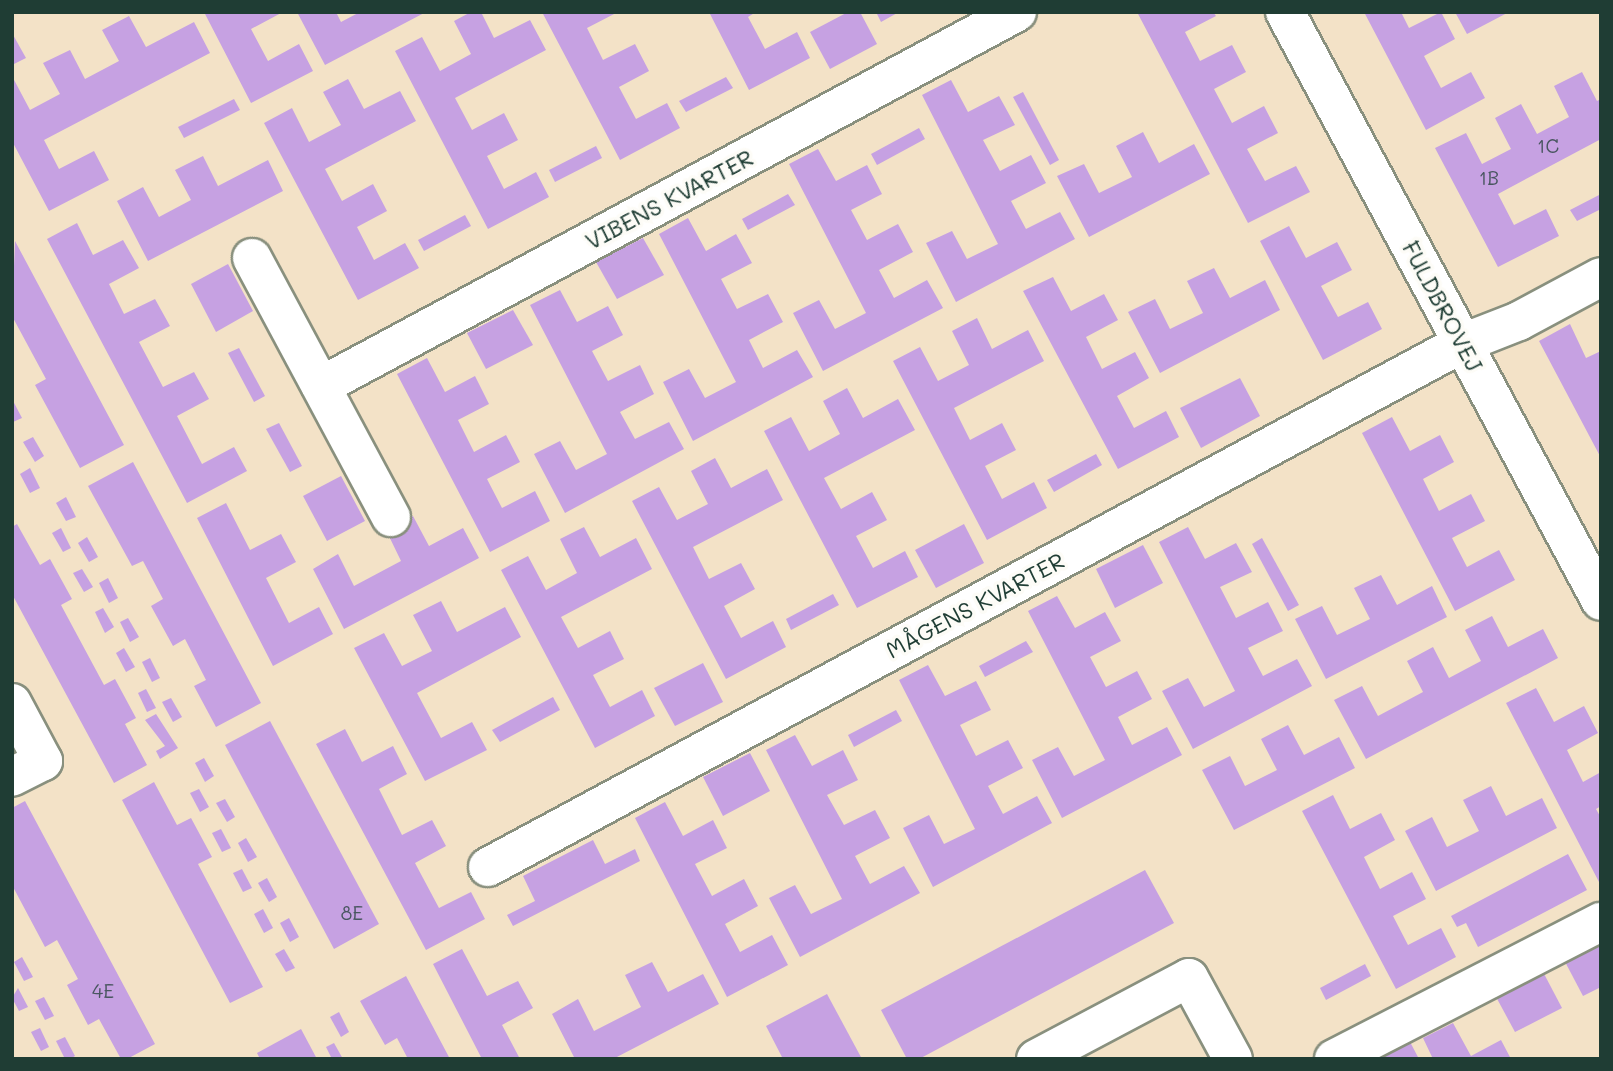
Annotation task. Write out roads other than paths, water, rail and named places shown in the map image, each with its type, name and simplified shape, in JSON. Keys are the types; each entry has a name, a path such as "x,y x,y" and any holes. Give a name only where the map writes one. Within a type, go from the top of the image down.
{"street":[{"name":"VIBENS KVARTER","path":"321,386 1017,12"},
{"name":"FULDBROVEJ","path":"1289,14 1601,601"},
{"path":"252,258 391,517"},
{"name":"MÅGENS KVARTER","path":"488,867 1462,343 1519,321 1601,277"},
{"path":"12,703 43,761 12,778"},
{"path":"1334,1059 1601,922"},
{"path":"1036,1059 1189,978 1233,1059"}]}
